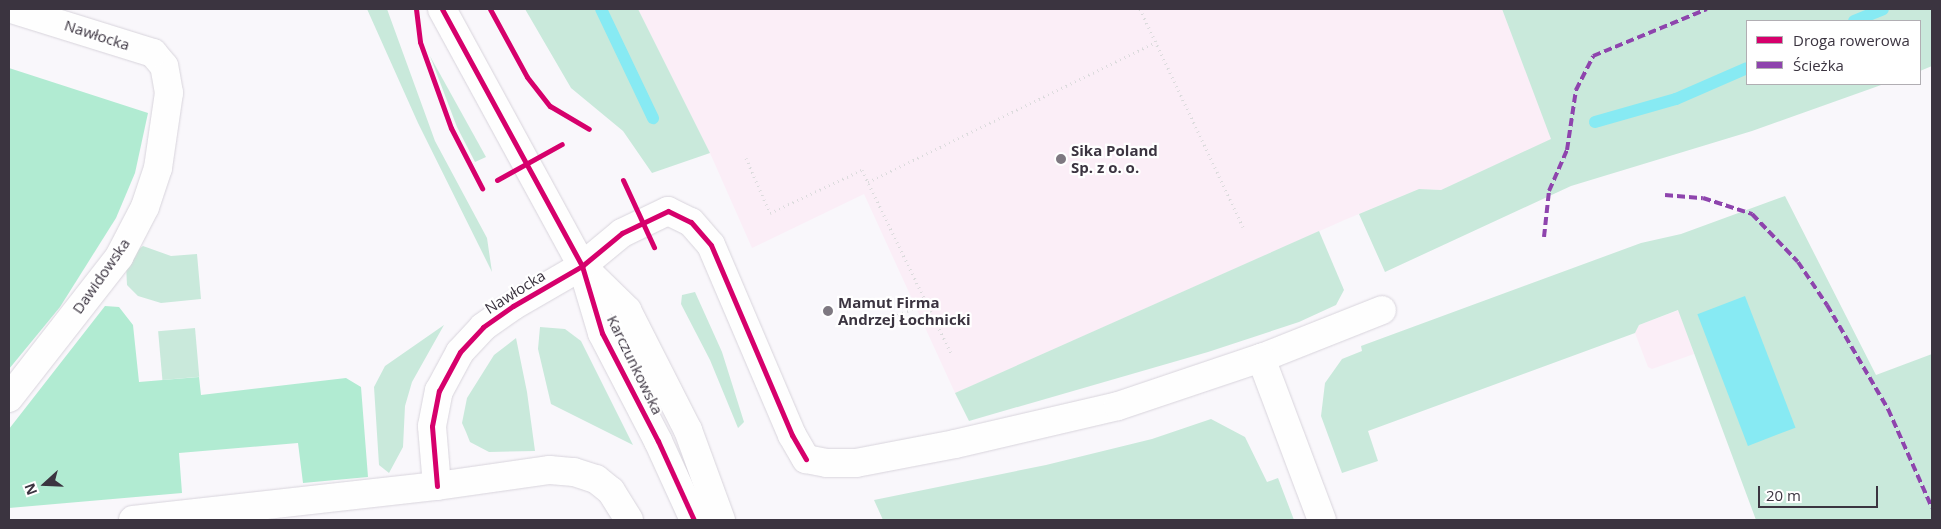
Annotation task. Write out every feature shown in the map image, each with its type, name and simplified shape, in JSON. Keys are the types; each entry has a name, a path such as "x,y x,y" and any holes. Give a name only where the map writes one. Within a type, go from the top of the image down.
{"street":[{"name":"Nawłocka","path":"12,9 153,53"},
{"name":"Karczunkowska","path":"442,9 582,266 602,333 658,441 694,520"},
{"name":"Dawidowska","path":"9,398 119,257 145,207 158,168 169,93 164,66 153,53"},
{"name":"Nawłocka","path":"437,486 432,426 439,391 449,368 483,328 582,266 622,233 668,211 691,222 711,245 792,435 806,459 827,463 856,463 974,440 1118,406 1261,358"},
{"name":"Karczunkowska","path":"582,266 627,310 688,430 722,520"},
{"path":"1322,520 1261,358 1382,310"},
{"path":"133,520 437,486 550,470 574,472 596,479 610,491 629,520"}],"path":[{"path":"1140,9 1243,227"},
{"path":"868,182 1156,42"},
{"path":"746,158 770,213 862,170 952,355"},
{"path":"894,317 926,302"}],"shaded area":[{"name":"Sika Poland Sp. z o. o.","path":"638,9 1502,9 1552,139 1441,190 1419,189 1342,221 955,393 864,194 752,248 710,153"},
{"path":"1679,310 1694,354 1652,369 1648,367 1635,333 1639,325"}],"green space":[{"path":"367,9 387,9 435,141 487,238 492,272 418,123"},
{"path":"525,9 638,9 710,153 652,173 623,131 571,88"},
{"path":"1502,9 1932,9 1932,66 1921,71 1921,20 1746,20 1746,85 1881,85 1752,131 1571,186 1385,272 1359,214 1419,189 1441,190 1551,139"},
{"path":"430,56 486,157 475,162 457,127"},
{"path":"9,68 148,113 135,173 116,218 60,307 9,369"},
{"path":"1785,196 1876,375 1932,354 1932,520 1756,520 1678,310 1639,325 1635,333 1368,431 1378,461 1342,473 1321,416 1325,383 1342,359 1362,351 1361,346 1641,243 1681,234"},
{"path":"1319,231 1344,290 1336,305 1299,322 1208,352 969,421 955,393"},
{"path":"143,246 171,256 197,254 201,299 161,303 138,296 127,285 126,265 133,253"},
{"path":"695,292 722,352 744,422 738,428 710,360 681,304 682,295"},
{"path":"105,306 119,307 133,325 139,382 199,377 201,395 346,378 361,387 368,477 303,483 298,443 179,453 182,493 9,508 9,429"},
{"path":"444,325 412,382 405,406 403,447 389,473 379,465 374,387 385,366"},
{"path":"540,327 565,329 581,341 633,445 551,404 538,349"},
{"path":"195,328 199,377 162,380 158,331"},
{"path":"516,338 527,392 535,451 489,452 470,442 462,423 467,398 494,355"},
{"path":"1211,419 1245,437 1267,482 1278,478 1294,520 883,520 874,500 1046,465 1152,439"}],"water":[{"path":"1745,296 1796,428 1748,446 1697,314"}],"waterway":[{"path":"601,9 653,118"},
{"path":"1856,20 1883,9"},
{"path":"1595,122 1676,99 1746,68"}],"marked path":[{"path":"1544,237 1549,191 1567,150 1576,90 1593,56 1707,9"},
{"path":"1665,195 1703,198 1752,214 1798,262 1827,305 1888,409 1932,508"}],"cycle path":[{"path":"416,9 420,42 451,128 482,188"},
{"path":"442,9 582,266 602,333 658,441 694,520"},
{"path":"490,9 527,77 550,106 589,129"},
{"path":"497,180 562,144"},
{"path":"623,180 654,247"},
{"path":"437,486 432,426 439,391 460,352 483,327 513,306 582,266 622,233 668,211 691,222 711,245 792,435 806,459"}],"place":[{"name":"Sika Poland Sp. z o. o.","path":"1061,159"},
{"name":"Mamut Firma Andrzej Łochnicki","path":"828,311"}]}
